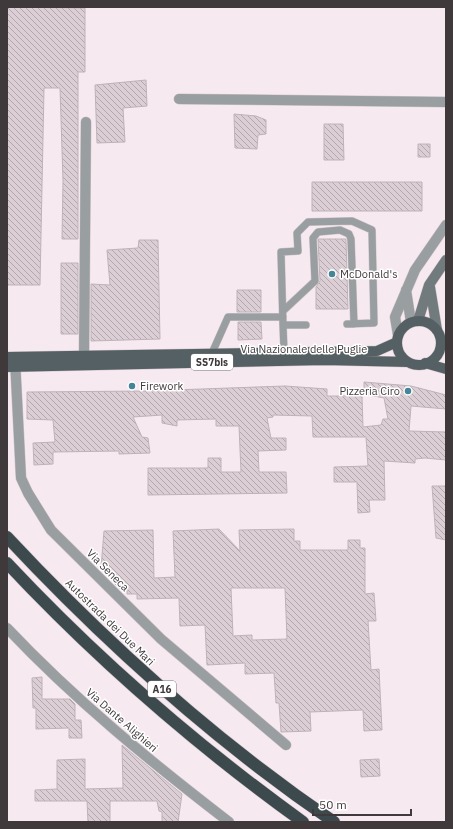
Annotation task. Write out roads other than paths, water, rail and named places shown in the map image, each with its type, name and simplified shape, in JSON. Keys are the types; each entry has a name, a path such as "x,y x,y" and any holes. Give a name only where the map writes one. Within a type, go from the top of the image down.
{"highway":[{"name":"Autostrada dei Due Mari","path":"7,537 98,630 155,682 252,763 334,822"},
{"name":"A16","path":"7,563 80,637 138,690 241,777 303,822"}],"main road":[{"path":"415,321 432,325 437,330 443,344 436,355 425,364"},
{"name":"SS7bis","path":"397,339 401,330 415,321"},
{"name":"Via Nazionale delle Puglie","path":"11,362 84,356 284,351 377,351 397,339"},
{"path":"397,339 400,354 408,362"},
{"name":"Via Nazionale delle Puglie","path":"11,362 325,360 408,362"},
{"name":"SS7bis","path":"408,362 446,369"}],"street":[{"path":"179,99 446,102"},
{"path":"84,356 86,122"},
{"path":"397,339 395,317 406,290 415,270 446,225"},
{"path":"415,321 429,284 446,260"},
{"path":"429,284 437,330"},
{"path":"406,290 415,321"},
{"name":"Via Seneca","path":"11,362 21,478 28,494 51,530 161,639 286,745"},
{"name":"Via Dante Alighieri","path":"7,628 37,659 103,721 229,822"}],"lane":[{"path":"212,353 228,317 283,314 315,281 314,238 318,232 340,230 349,234 351,239 351,324 374,323 372,230 352,221 308,222 298,233 298,251 281,252 283,314 283,325 284,351"},
{"path":"283,325 306,325"}],"place":[{"name":"McDonald's","path":"332,274"},
{"name":"Firework","path":"132,386"},
{"name":"Pizzeria Ciro","path":"408,391"}]}
